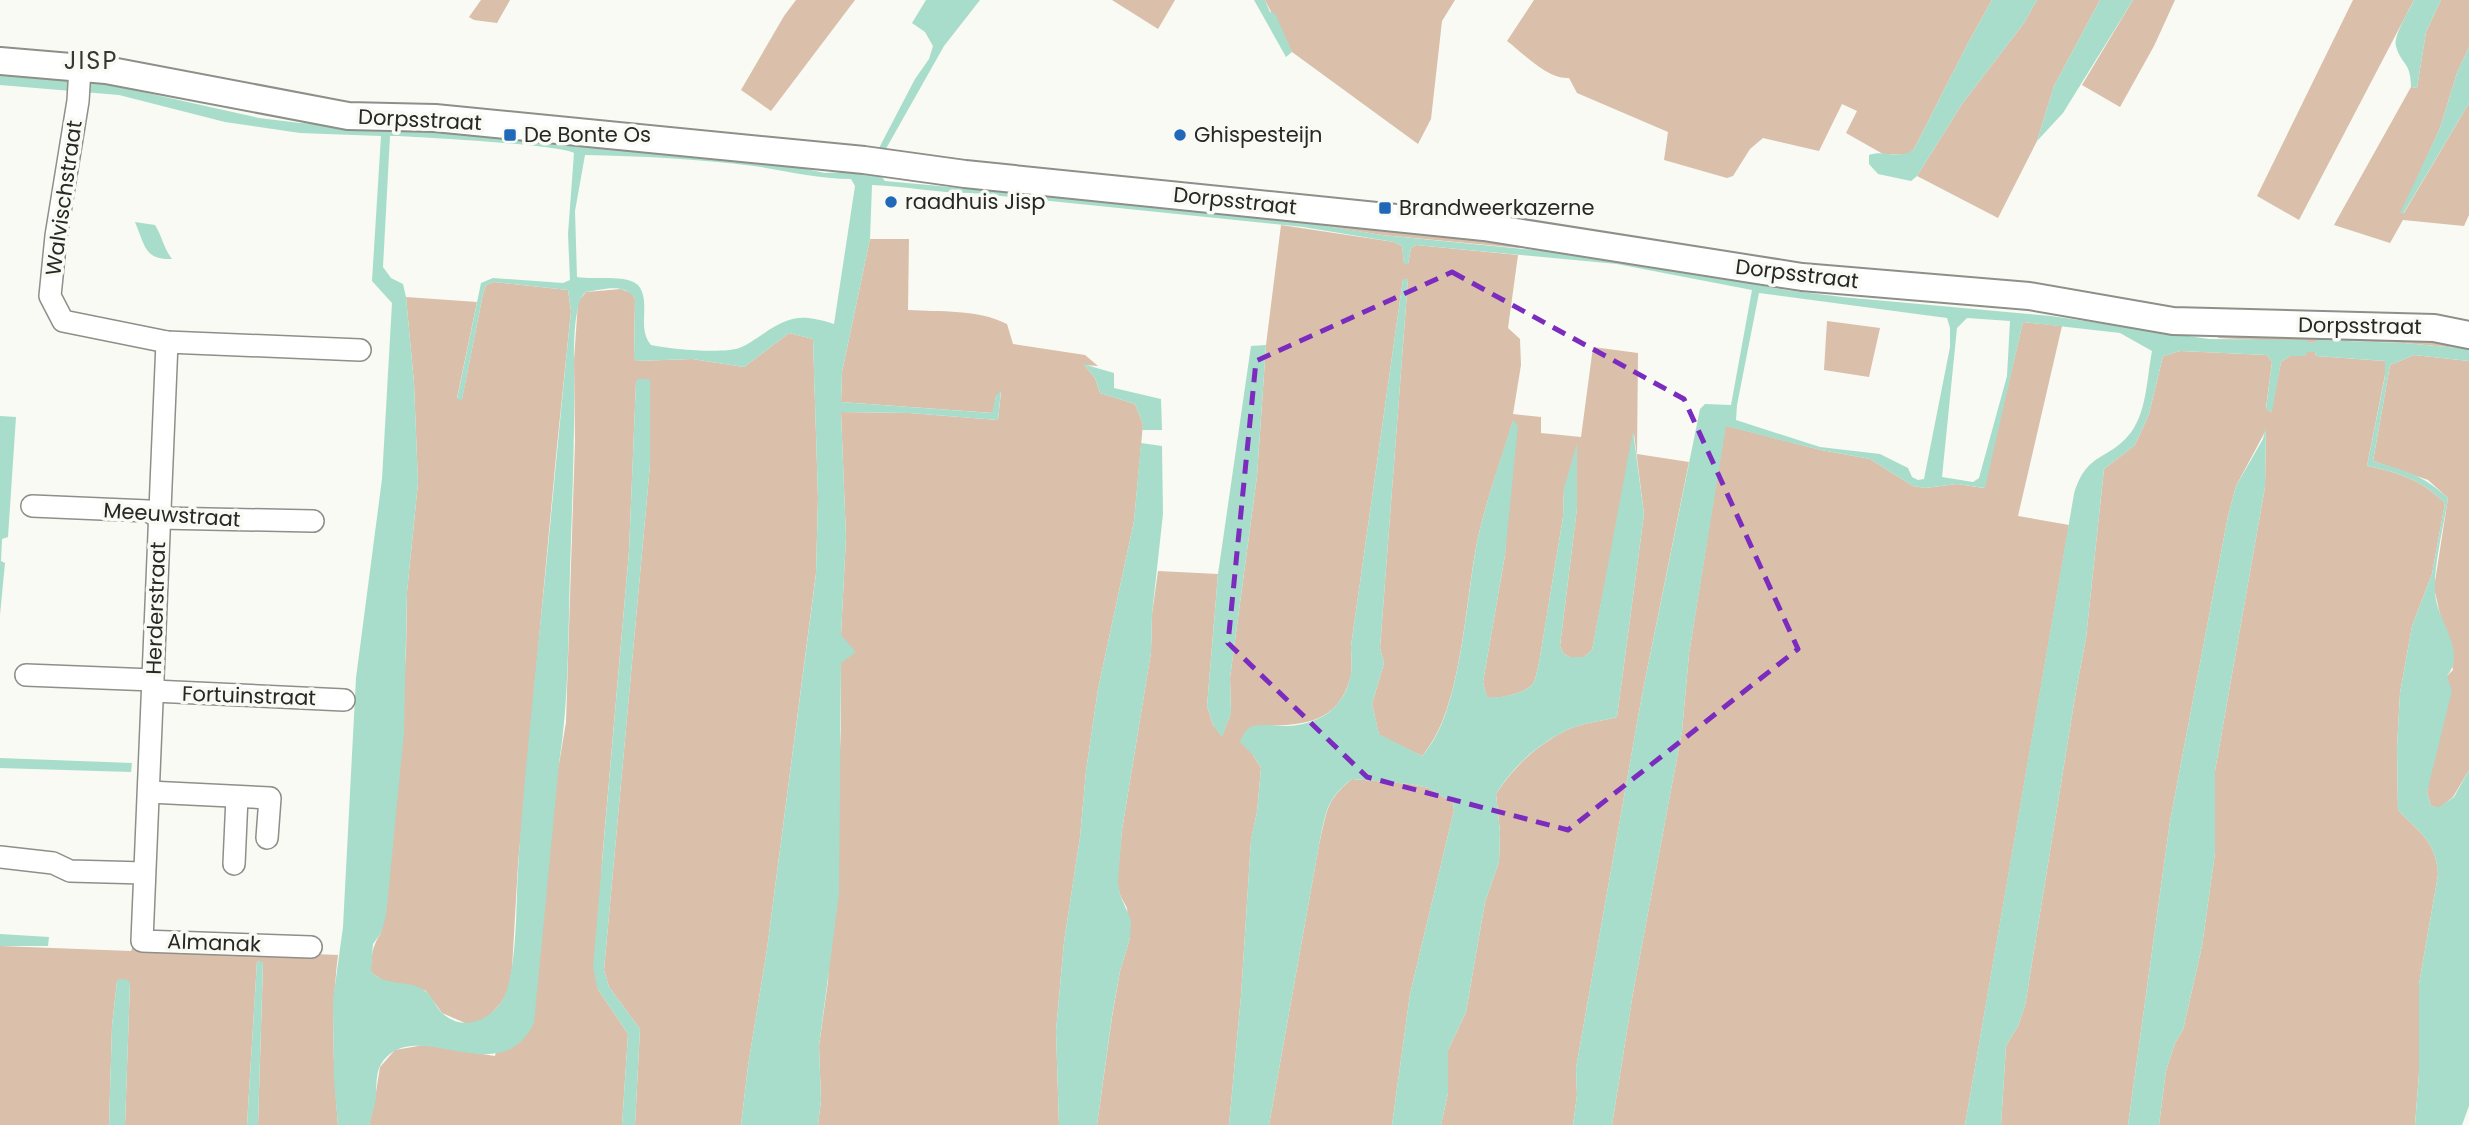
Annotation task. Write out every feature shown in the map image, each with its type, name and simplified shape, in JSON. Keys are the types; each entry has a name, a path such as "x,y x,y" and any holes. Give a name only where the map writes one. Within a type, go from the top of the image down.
{"street":[{"name":"Dorpsstraat","path":"0,61 80,73 106,71 348,116 435,118 875,161 965,174 1484,227 1802,277 2029,296 2174,321 2434,328 2469,335"},
{"name":"Walvischstraat","path":"80,73 50,296 63,321 167,342 359,350"},
{"name":"Herderstraat","path":"144,873 167,342"},
{"name":"Meeuwstraat","path":"32,506 148,511 160,518 313,522"},
{"name":"Fortuinstraat","path":"26,675 344,700"},
{"path":"149,792 270,797 267,838"},
{"path":"234,864 237,797"},
{"path":"0,857 53,863 70,871 144,873"},
{"name":"Almanak","path":"144,873 142,941 311,947"}],"highlighted area":[{"path":"1452,272 1684,399 1798,649 1568,830 1367,777 1228,643 1256,361"}],"shaded area":[{"path":"481,0 510,0 497,23 469,17"},
{"path":"796,0 855,0 771,111 741,90"},
{"path":"926,0 980,0 944,46 883,154 877,171 885,181 1266,216 1382,235 1615,258 1786,290 2051,316 2209,339 2404,343 2469,349 2469,361 2414,355 2390,365 2373,461 2421,478 2448,498 2435,589 2439,610 2453,648 2454,658 2447,676 2452,691 2427,792 2431,806 2439,807 2454,797 2469,770 2469,1106 2462,1125 2415,1125 2419,1073 2419,984 2438,875 2434,854 2426,838 2398,810 2397,748 2400,693 2412,626 2432,574 2445,503 2409,478 2367,466 2385,376 2385,361 2316,356 2315,352 2307,352 2305,356 2290,356 2281,362 2272,412 2266,409 2272,362 2267,355 2180,351 2163,356 2149,414 2135,445 2104,469 2086,638 2025,1006 2018,1026 2006,1046 2001,1125 1965,1125 2074,494 2085,470 2123,441 2137,422 2144,403 2152,351 2120,333 2023,322 1985,488 1957,484 1925,488 1913,486 1870,459 1821,450 1726,426 1689,654 1682,731 1633,993 1612,1125 1573,1125 1577,1095 1576,1068 1642,695 1700,409 1705,404 1731,405 1752,290 1617,264 1416,245 1411,248 1408,264 1404,264 1402,246 1394,242 1303,227 872,185 870,239 842,372 841,402 992,413 996,396 1001,390 998,420 909,413 841,412 846,537 841,635 856,652 841,663 839,894 819,1046 821,1100 818,1125 741,1125 816,574 818,498 813,339 789,333 744,367 692,359 636,361 635,299 625,290 613,288 586,292 579,305 575,327 565,716 534,1023 519,1044 500,1053 478,1054 413,1046 394,1051 378,1070 375,1104 369,1125 338,1125 334,1081 333,1000 343,927 356,678 382,479 392,303 372,281 381,136 300,133 225,122 119,95 0,85 0,75 98,82 259,118 300,123 439,129 758,159 825,173 867,171 915,79 929,59 933,46 925,32 912,23","holes":["390,136 516,144 574,153 568,234 570,280 563,283 493,278 481,283 457,399 462,400 486,285 494,282 568,290 571,311 525,778 513,960 506,993 500,1004 480,1020 464,1023 448,1018 419,987 384,980 371,972 373,944 381,933 386,916 404,733 407,592 418,483 414,383 406,297 403,284 391,278 383,267","585,155 712,161 851,179 855,186 834,324 805,318 789,320 731,350 695,350 651,345 645,331 644,299 638,285 618,278 577,277 575,211","1759,293 1947,318 1950,347 1924,479 1912,477 1908,468 1880,454 1820,447 1736,420","1967,318 2010,321 2007,376 1979,478 1973,482 1942,477 1957,328"]},
{"path":"1112,0 1175,0 1158,29"},
{"path":"1254,0 1265,0 1270,12 1275,13 1292,52 1286,57"},
{"path":"1265,0 1455,0 1442,21 1431,119 1418,144 1292,52"},
{"path":"1534,0 1992,0 1914,149 1907,155 1883,154 1846,133 1857,111 1842,104 1819,151 1763,138 1750,149 1733,176 1727,178 1664,160 1668,132 1577,93 1569,78 1544,70 1507,41"},
{"path":"1992,0 2037,0 2024,23 1962,104 1917,176 1911,181 1878,174 1869,164 1869,155 1897,155 1914,149"},
{"path":"2037,0 2100,0 2054,86 2037,141 1998,218 1917,176 1962,104 2024,23"},
{"path":"2100,0 2133,0 2063,113 2037,141 2054,86"},
{"path":"2133,0 2175,0 2154,46 2120,107 2082,85"},
{"path":"2353,0 2414,0 2299,220 2257,196"},
{"path":"2414,0 2441,0 2426,32 2417,88 2411,87 2408,68 2396,46 2399,30"},
{"path":"2441,0 2469,0 2469,47 2457,73 2440,128 2401,213 2404,213 2469,103 2469,215 2464,226 2403,220 2390,243 2334,225 2411,87 2417,88 2426,32"},
{"path":"2469,47 2469,103 2403,214 2400,213 2440,128 2457,73"},
{"path":"1282,219 1520,243 1519,248 1382,235"},
{"path":"135,222 155,225 172,259 156,257 147,250"},
{"path":"1281,225 1394,242 1402,246 1404,263 1408,264 1411,248 1416,245 1518,255 1508,328 1520,339 1521,365 1513,414 1541,417 1541,433 1581,437 1593,347 1638,353 1637,454 1689,462 1642,695 1576,1068 1577,1095 1573,1125 1441,1125 1448,1093 1448,1050 1466,1012 1485,902 1499,862 1500,832 1496,794 1519,765 1558,735 1574,727 1617,717 1644,514 1634,434 1592,650 1584,657 1569,657 1563,653 1560,646 1577,508 1564,488 1563,517 1534,680 1532,685 1517,693 1487,698 1483,682 1505,555 1513,421 1480,529 1455,680 1436,735 1422,756 1379,735 1372,704 1384,663 1380,648 1408,279 1403,279 1351,646 1350,679 1344,695 1335,707 1324,715 1299,724 1254,726 1253,755 1261,768 1251,840 1229,1125 1097,1125 1120,971 1130,938 1127,908 1117,881 1122,830 1151,652 1152,614 1158,571 1218,574 1207,706 1213,725 1222,736 1231,713 1230,678 1257,476 1266,345"},
{"path":"870,239 909,239 908,310 959,312 996,319 1007,324 1013,344 1085,355 1098,366 1084,365 1095,378 1100,393 1135,404 1143,424 1134,521 1098,689 1064,942 1056,1031 1059,1125 818,1125 821,1100 819,1046 828,981 841,729 841,635 846,537 841,412 909,413 998,420 1001,392 996,396 993,413 841,402 842,372"},
{"path":"1403,279 1408,279 1380,648 1384,663 1372,704 1379,734 1422,756 1436,736 1447,711 1461,649 1480,529 1513,420 1518,426 1505,555 1483,682 1487,697 1517,693 1532,685 1534,680 1563,517 1564,488 1577,443 1577,508 1560,646 1563,653 1569,657 1584,657 1592,650 1633,431 1644,514 1617,717 1574,727 1547,741 1519,765 1496,794 1500,832 1499,862 1485,902 1466,1012 1448,1050 1448,1093 1441,1125 1392,1125 1410,994 1454,810 1453,803 1429,788 1352,779 1336,794 1323,824 1269,1125 1229,1125 1251,839 1257,812 1261,768 1240,742 1246,731 1253,726 1297,725 1318,719 1335,707 1347,689"},
{"path":"494,282 568,290 571,311 518,864 512,969 508,991 501,1003 487,1018 477,1023 465,1023 442,1013 426,991 383,980 371,972 371,967 374,947 381,933 418,483 414,383 406,297 477,302 457,398 462,399 483,294 486,285"},
{"path":"621,289 631,293 635,299 636,361 692,359 744,367 789,333 813,339 818,498 816,573 741,1125 635,1125 640,1029 609,987 604,970 650,465 650,381 639,379 636,382 629,551 602,861 597,988 628,1034 622,1125 369,1125 380,1067 395,1050 424,1045 495,1056 566,722 575,441 574,360 578,302 586,292"},
{"path":"1827,321 1880,328 1869,377 1824,370"},
{"path":"2023,322 2062,326 2018,516 2069,525 1965,1125 1612,1125 1633,993 1682,731 1689,654 1726,421 1727,426 1821,450 1870,459 1913,486 1925,488 1957,484 1984,488"},
{"path":"2221,330 2469,340 2469,349 2404,343 2316,340 2316,343 2218,338"},
{"path":"1266,345 1257,476 1230,678 1231,713 1222,737 1213,725 1207,706 1218,574 1251,346"},
{"path":"2180,351 2267,355 2272,362 2266,408 2271,412 2281,362 2290,356 2305,356 2306,352 2315,352 2316,356 2385,361 2385,375 2367,466 2409,478 2445,503 2432,574 2412,626 2400,693 2397,748 2398,810 2426,838 2434,854 2438,875 2419,984 2419,1073 2415,1125 2159,1125 2166,1071 2175,1043 2183,1030 2202,946 2215,853 2215,771 2265,487 2266,430 2236,486 2228,516 2170,821 2128,1125 2001,1125 2006,1046 2018,1026 2025,1006 2086,638 2104,469 2135,445 2149,414 2163,356"},
{"path":"2414,355 2469,361 2469,770 2453,797 2439,808 2431,806 2427,792 2447,676 2453,670 2434,588 2448,498 2428,480 2373,461 2390,365"},
{"path":"1083,364 1114,373 1114,388 1161,399 1162,430 1142,430 1143,424 1135,404 1100,393 1095,378"},
{"path":"638,379 650,381 650,465 604,970 609,987 640,1029 635,1125 622,1125 628,1034 597,988 593,966 629,551"},
{"path":"0,416 16,417 8,537 2,539 1,561 5,563 0,615"},
{"path":"2266,426 2265,487 2215,771 2215,853 2202,946 2183,1030 2175,1043 2166,1071 2159,1125 2128,1125 2170,821 2228,516 2236,486 2263,439"},
{"path":"1141,443 1162,446 1163,514 1152,614 1151,652 1122,830 1118,881 1120,895 1131,920 1130,938 1120,971 1112,1016 1097,1125 1059,1125 1056,1031 1064,942 1098,689 1134,521"},
{"path":"0,758 132,763 131,772 0,768"},
{"path":"1352,779 1429,788 1453,803 1454,810 1410,994 1392,1125 1269,1125 1324,824 1332,801"},
{"path":"0,934 49,937 48,946 0,946"},
{"path":"0,946 131,951 133,946 338,955 334,1040 338,1125 258,1125 263,963 257,961 247,1125 125,1125 130,983 117,981 112,1026 109,1125 0,1125"},
{"path":"257,961 263,962 258,1125 247,1125"},
{"path":"119,979 128,980 130,983 125,1125 109,1125 112,1026"}],"place":[{"name":"De Bonte Os","path":"510,135"},
{"name":"Ghispesteijn","path":"1180,135"},
{"name":"raadhuis Jisp","path":"891,202"},
{"name":"Brandweerkazerne","path":"1385,208"}],"district":[{"name":"JISP","path":"91,61"}]}
